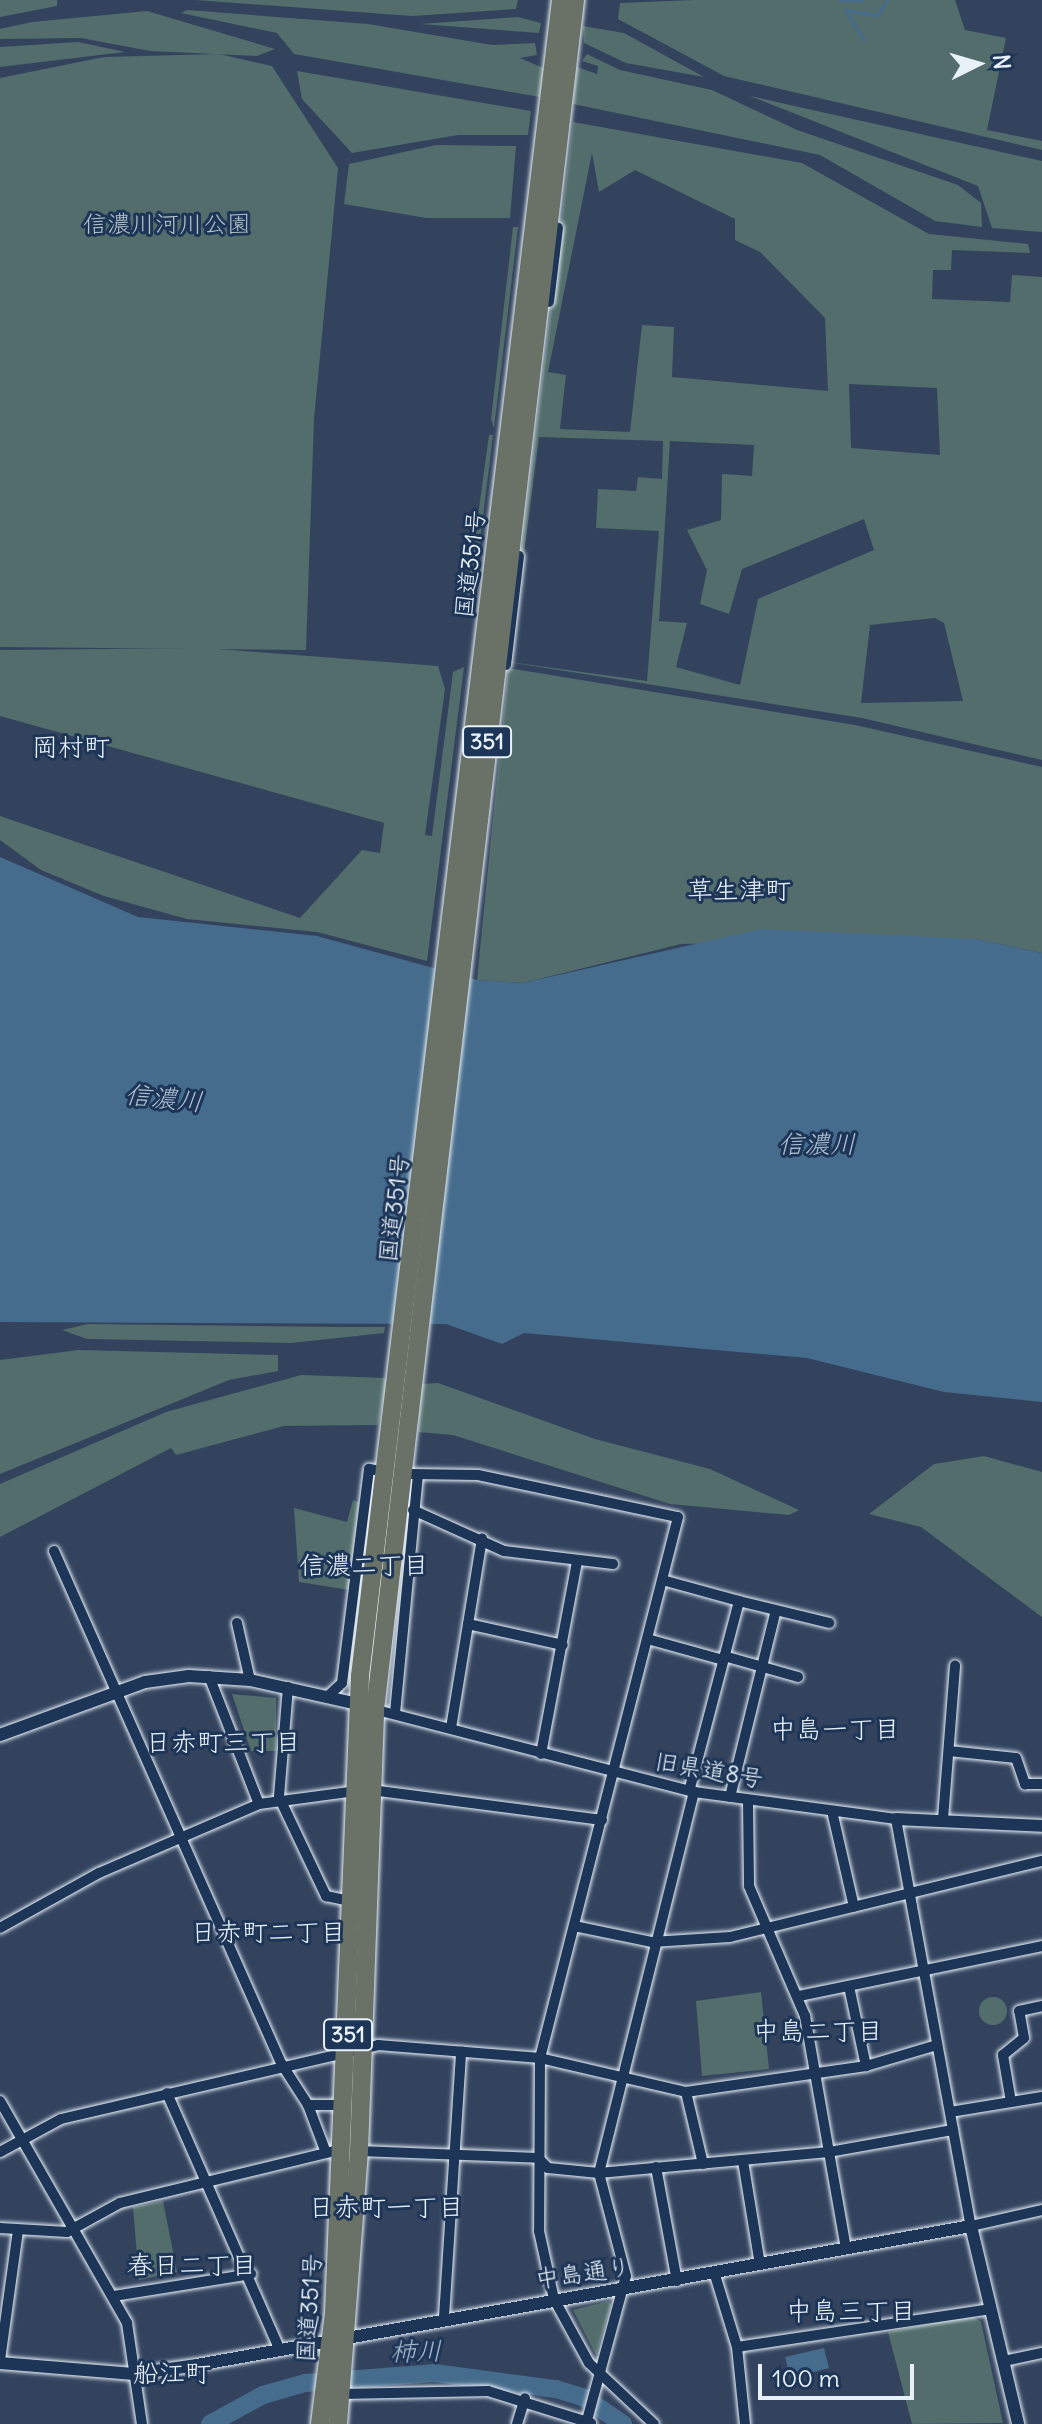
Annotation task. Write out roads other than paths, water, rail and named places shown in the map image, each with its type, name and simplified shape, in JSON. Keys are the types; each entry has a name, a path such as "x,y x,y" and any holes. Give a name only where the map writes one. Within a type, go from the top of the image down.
{"highway":[{"name":"国道351号","path":"561,0 561,61"},
{"name":"国道351号","path":"342,2150 355,2048 367,1707 561,61 575,0"},
{"name":"国道351号","path":"338,2424 342,2150 345,2105 355,2048 350,1901 364,1790"},
{"name":"国道351号","path":"320,2424 337,2392"}],"street":[{"path":"506,665 558,228"},
{"path":"328,1696 342,1683 369,1469 375,1470"},
{"path":"395,1713 415,1474 478,1475 678,1517 651,1640 540,2058 539,2231 554,2299 601,2377 654,2424"},
{"path":"413,1510 504,1551 613,1564"},
{"path":"451,1728 482,1539"},
{"path":"54,1551 118,1692 177,1840 281,2063 342,2150"},
{"path":"541,1754 577,1561"},
{"path":"666,1581 775,1614 829,1623"},
{"path":"337,2392 421,2388 525,2398 588,2421 624,2289 599,2173 652,1942 739,1601"},
{"path":"730,1797 775,1614"},
{"path":"237,1623 250,1680"},
{"path":"468,1624 563,1645"},
{"path":"651,1640 798,1677"},
{"path":"943,1819 955,1665"},
{"path":"0,1735 154,1680 209,1676 250,1680 367,1707"},
{"path":"209,1676 259,1804"},
{"path":"288,1687 279,1797 326,1896 350,1901"},
{"name":"旧県道8号","path":"367,1707 614,1774 691,1791 896,1819 1042,1826"},
{"path":"949,1751 1016,1758 1025,1784 1042,1784"},
{"path":"0,1928 177,1840 279,1797 364,1790 602,1820"},
{"path":"748,1801 749,1886 799,1996 846,2248"},
{"path":"832,1811 854,1907"},
{"path":"896,1819 971,2226 1018,2424"},
{"path":"574,1926 652,1942 730,1937 767,1925 1042,1861"},
{"path":"799,1996 850,1991 1042,1946"},
{"path":"850,1991 866,2066"},
{"path":"1011,2102 1003,2055 1024,2038 1019,2011 1042,2006"},
{"path":"0,2152 61,2119 281,2063 355,2048 540,2058 686,2092 866,2066 937,2045"},
{"path":"444,2317 461,2052"},
{"path":"686,2092 703,2164"},
{"path":"167,2093 251,2274 280,2350"},
{"path":"950,2112 1042,2097"},
{"path":"0,2101 127,2323 142,2424"},
{"path":"308,2105 345,2105"},
{"path":"0,2228 75,2230 120,2203 342,2150 538,2158 548,2168 599,2173 829,2152 953,2130"},
{"path":"743,2161 760,2265"},
{"path":"656,2167 677,2281"},
{"path":"971,2226 1042,2210"},
{"name":"中島通り","path":"0,2362 134,2374 280,2350 444,2317 715,2275 971,2226"},
{"path":"0,2362 18,2230"},
{"path":"114,2296 251,2274"},
{"path":"715,2275 737,2347 745,2424"},
{"path":"737,2347 991,2309"},
{"path":"1004,2361 1042,2353"},
{"path":"517,2424 525,2398"}],"water":[{"name":"信濃川","path":"0,857 138,917 317,936 477,980 523,983 761,929 976,939 1042,953 1042,1402 944,1392 807,1358 524,1333 502,1344 446,1324 0,1322"},
{"path":"824,2348 829,2368 790,2378 785,2357"}],"waterway":[{"path":"839,0 863,0"},
{"path":"864,40 845,10 878,15 887,0"},
{"name":"柿川","path":"210,2424 263,2395 305,2383 434,2373 556,2389 585,2398 623,2424"}],"district":[{"name":"岡村町","path":"71,747"},
{"name":"草生津町","path":"739,890"},
{"name":"信濃二丁目","path":"364,1565"},
{"name":"中島一丁目","path":"835,1729"},
{"name":"日赤町三丁目","path":"223,1742"},
{"name":"日赤町二丁目","path":"268,1932"},
{"name":"中島二丁目","path":"818,2031"},
{"name":"日赤町一丁目","path":"386,2207"},
{"name":"春日二丁目","path":"192,2265"},
{"name":"中島三丁目","path":"851,2311"},
{"name":"船江町","path":"172,2373"}],"park label":[{"name":"信濃川河川公園","path":"167,224"}]}
